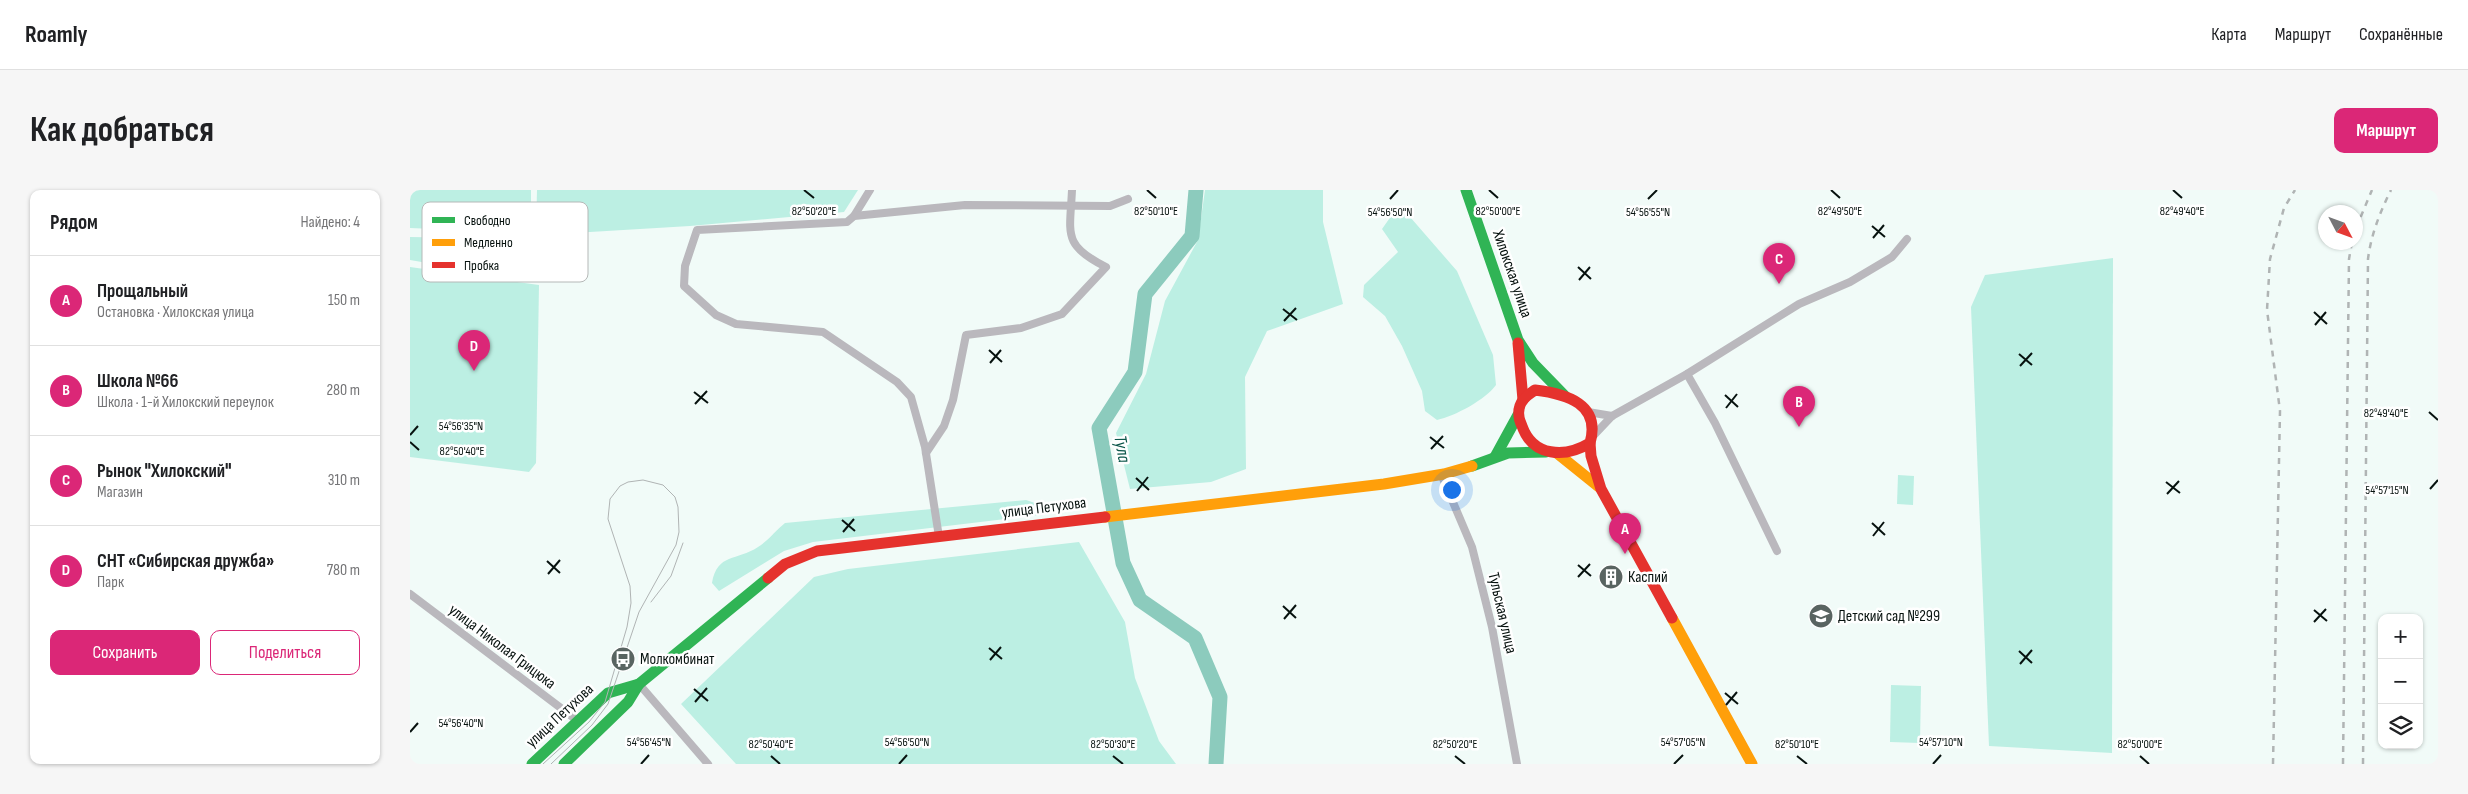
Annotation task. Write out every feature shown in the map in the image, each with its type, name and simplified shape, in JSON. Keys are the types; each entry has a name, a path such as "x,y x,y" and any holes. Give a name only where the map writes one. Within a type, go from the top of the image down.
{"main road":[{"name":"Хилокская улица","path":"1466,190 1518,340"},
{"path":"1518,340 1533,362 1565,396 1588,412 1593,418 1591,456 1601,489 1752,764"},
{"path":"1495,457 1518,415 1523,400 1518,340"},
{"path":"1523,400 1535,390 1565,396"},
{"path":"1518,415 1525,438 1534,446 1546,452 1570,454 1592,439"},
{"name":"улица Петухова","path":"564,764 628,702 639,684 785,564 817,552 1384,484 1441,474 1527,449 1546,452"},
{"path":"1558,454 1601,489"},
{"name":"улица Петухова","path":"532,764 608,693 639,684"}],"street":[{"path":"870,190 854,216 848,222 697,230 685,266 684,286 716,315 736,324 823,332 897,382 911,397 926,453 939,537"},
{"path":"926,453 944,426 953,400 966,336 1021,328 1062,314 1106,267 1087,258 1072,244 1070,232 1072,190"},
{"path":"854,216 965,204 1009,203 1110,206 1128,199"},
{"path":"1592,439 1612,416 1687,374 1799,304 1850,282 1892,257 1907,239"},
{"path":"1687,374 1716,423 1777,551"},
{"path":"1588,412 1612,416"},
{"name":"Тульская улица","path":"1441,474 1472,547 1492,627 1518,764"},
{"name":"улица Николая Грицюка","path":"410,594 578,721"},
{"path":"639,684 708,764"}],"green space":[{"path":"410,190 531,190 531,202 422,202 422,228 410,228"},
{"path":"537,190 858,190 844,212 690,226 588,232 588,202 537,202"},
{"path":"1205,190 1323,190 1323,222 1343,304 1267,331 1245,377 1246,469 1211,482 1130,489 1116,433 1146,374 1165,301 1198,240"},
{"path":"1404,210 1457,271 1493,355 1496,385 1491,391 1469,407 1437,420 1425,411 1422,391 1402,346 1385,316 1363,297 1364,285 1398,252 1382,229 1394,212"},
{"path":"410,237 422,237 422,262 410,260"},
{"path":"2113,258 2112,753 1989,746 1971,307 1985,275"},
{"path":"410,267 422,269 422,282 518,282 539,285 536,463 529,472 410,457"},
{"path":"1898,475 1914,476 1913,505 1897,504"},
{"path":"1026,500 1041,505 1040,515 813,542 784,551 719,591 712,583 718,567 723,562 758,547 785,523"},
{"path":"1079,542 1125,622 1135,678 1159,741 1176,764 736,764 681,704 814,577 848,569"},
{"path":"1891,685 1921,686 1920,743 1890,742"}],"waterway":[{"name":"Тула","path":"1196,190 1192,236 1145,294 1135,372 1099,428 1123,563 1140,600 1195,638 1220,697 1216,764"}],"tram line":[{"path":"543,764 589,722 605,702 627,627 631,603 630,586 608,519 610,499 620,486 628,482 643,480 663,485 675,497 678,507 679,532 676,545 639,612 608,704 592,725 551,764"},
{"path":"651,602 671,576 683,543"}],"railway":[{"path":"2273,764 2280,411 2267,310 2270,259 2284,208 2295,190"},
{"path":"2363,211 2372,190"},
{"path":"2363,764 2368,259 2376,224 2391,190"},
{"path":"2343,764 2351,250"}],"traffic: fast":[{"path":"1466,190 1518,340 1533,363 1565,396"},
{"path":"1495,457 1518,415"},
{"path":"1472,466 1508,453 1546,452"},
{"path":"564,764 628,702 639,684 768,578"},
{"path":"532,764 608,693 639,684"}],"traffic: slow":[{"path":"1558,454 1599,487"},
{"path":"1105,517 1384,484 1444,474 1472,466"},
{"path":"1672,618 1752,764"}],"traffic: jam":[{"path":"1518,343 1523,400"},
{"path":"1535,390 1559,394 1579,403 1591,419 1590,443 1580,448 1560,452 1551,452 1534,444 1522,426 1519,413 1523,400 1535,390"},
{"path":"1590,443 1591,456 1601,489 1672,618"},
{"path":"768,578 785,564 817,551 1105,517"}],"place":[{"name":"Рынок \"Хилокский\"","path":"1779,284"},
{"name":"СНТ «Сибирская дружба»","path":"474,371"},
{"name":"Школа №66","path":"1799,427"},
{"name":"Прощальный","path":"1625,554"},
{"name":"Каспий","path":"1611,577"},
{"name":"Детский сад №299","path":"1821,616"},
{"name":"Молкомбинат","path":"623,659"}]}
